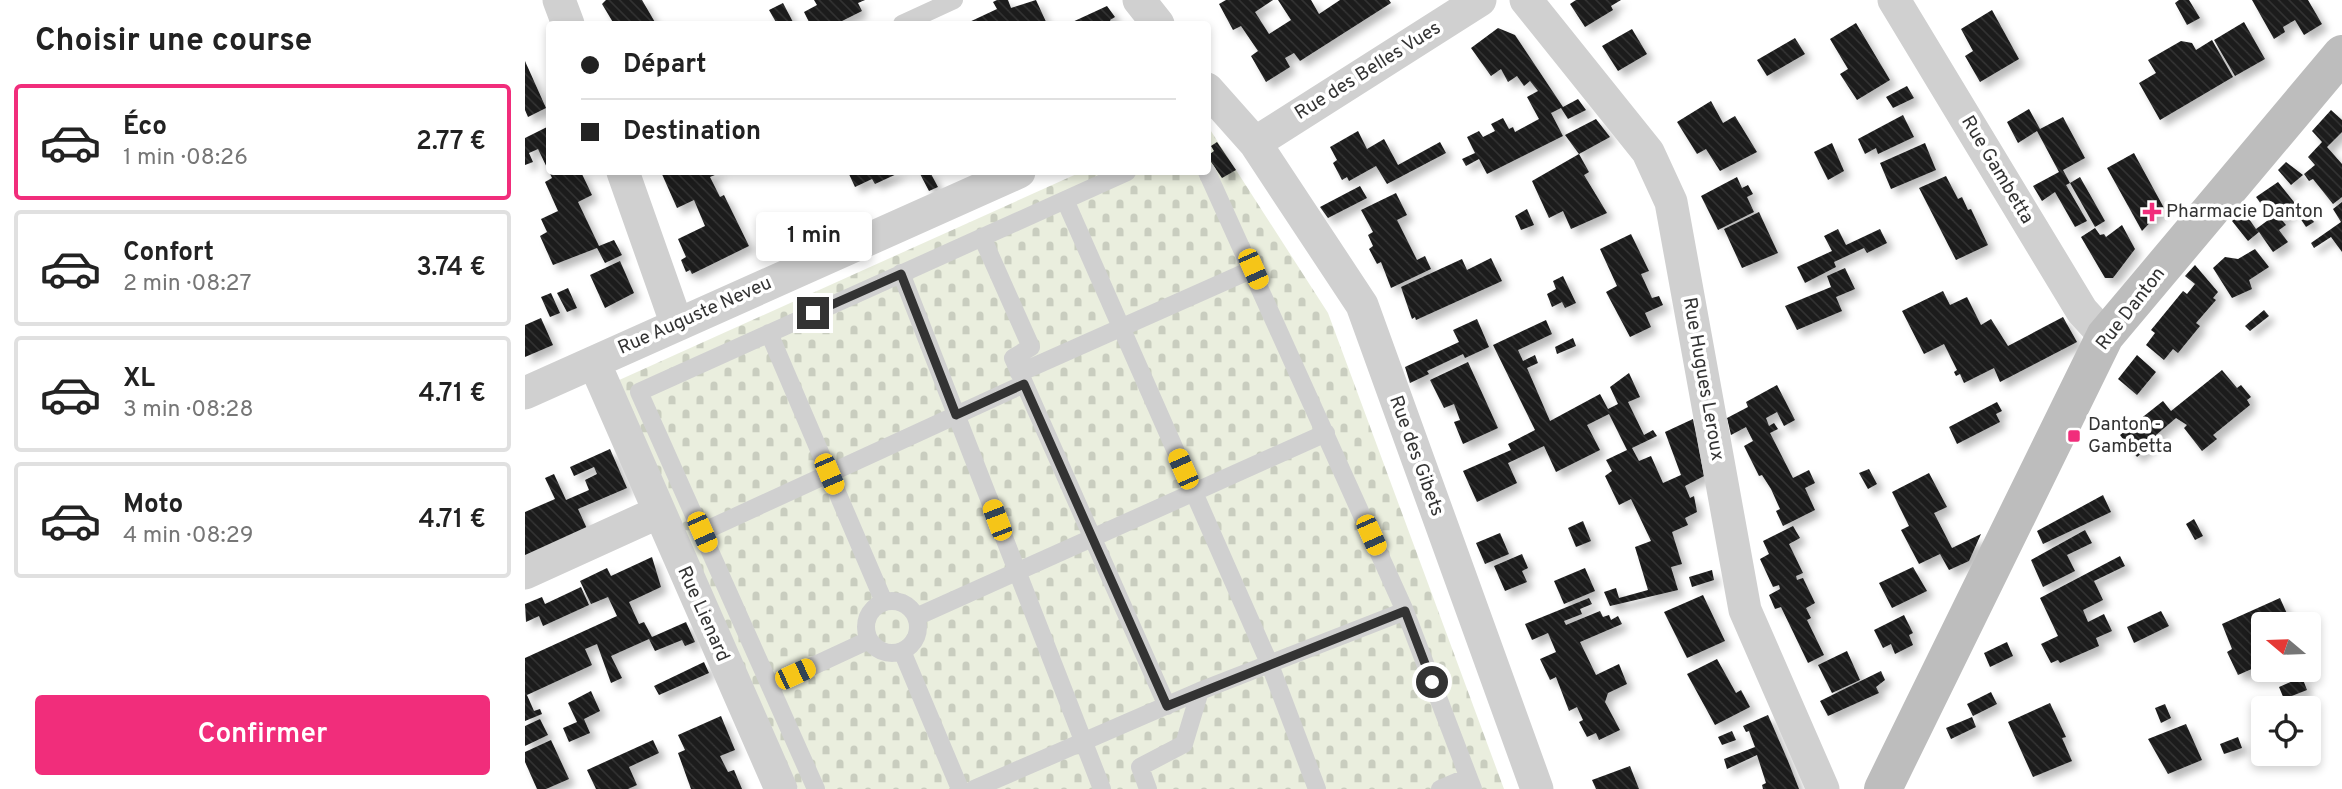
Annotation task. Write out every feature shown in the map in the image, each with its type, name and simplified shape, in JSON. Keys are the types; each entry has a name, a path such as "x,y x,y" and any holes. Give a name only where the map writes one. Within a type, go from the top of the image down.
{"street":[{"path":"559,0 567,21"},
{"path":"1139,0 1156,21"},
{"name":"Rue des Belles Vues","path":"1255,143 1480,0"},
{"name":"Rue Hugues Leroux","path":"1526,0 1648,152 1671,201 1745,610 1823,789"},
{"name":"Rue Gambetta","path":"1895,0 2082,311 2105,336"},
{"name":"Rue Danton","path":"1883,789 2105,336 2341,59"},
{"name":"Rue des Gibets","path":"1211,101 1255,143 1361,305 1537,789"},
{"path":"624,175 677,325"},
{"name":"Rue Auguste Neveu","path":"525,393 1012,175"},
{"name":"Rue Lienard","path":"594,362 657,513 781,789"},
{"path":"525,573 657,513"}],"lane":[{"path":"908,21 954,0"},
{"path":"816,789 639,392 1120,175"},
{"path":"1208,175 1405,611 1470,783 1440,789"},
{"path":"1065,200 1270,665 1317,789"},
{"path":"982,237 1031,347 1013,358 1167,706"},
{"path":"702,532 956,415 1121,328 1253,269"},
{"path":"901,274 1102,789"},
{"path":"769,333 884,602"},
{"path":"916,617 1326,433"},
{"path":"869,640 868,618 884,602 899,602 916,617"},
{"path":"974,789 1201,691 1405,611"},
{"path":"869,640 888,653 902,651 914,640 916,617"},
{"path":"770,686 869,640"},
{"path":"902,651 960,789"},
{"path":"1148,789 1140,767 1184,744 1201,691"}],"green space":[{"path":"1211,131 1328,313 1504,789 798,789 617,381 1074,175 1211,175"}],"building":[{"path":"606,0 642,0 654,21 612,21 602,4"},
{"path":"814,0 865,0 858,3 862,11 842,21 808,21 804,12 817,5"},
{"path":"1008,0 1011,8 1036,0 1046,21 971,21 997,9 993,2"},
{"path":"1226,0 1273,0 1255,12 1269,34 1291,20 1278,0 1311,0 1319,14 1340,0 1389,0 1391,3 1300,61 1294,53 1285,58 1290,67 1266,82 1251,56 1258,51 1241,26 1233,30 1219,4"},
{"path":"1576,0 1621,0 1611,6 1613,10 1585,27 1570,4"},
{"path":"2189,0 2200,18 2187,25 2175,3"},
{"path":"2252,0 2308,0 2322,24 2304,35 2295,20 2283,27 2285,32 2274,39"},
{"path":"783,3 792,21 775,21 769,10"},
{"path":"1107,6 1115,17 1110,21 1074,21"},
{"path":"1992,10 2019,59 1980,82 1965,56 1973,51 1961,29"},
{"path":"2244,22 2265,59 2235,76 2214,40"},
{"path":"1856,23 1890,80 1857,100 1840,74 1848,69 1830,39"},
{"path":"1498,28 1515,35 1563,107 1578,99 1586,110 1568,119 1561,108 1551,113 1563,136 1487,174 1479,159 1466,166 1462,159 1475,153 1467,137 1479,131 1483,137 1495,131 1491,124 1503,118 1509,129 1513,127 1515,132 1539,119 1527,97 1538,91 1530,81 1524,86 1517,76 1508,82 1501,69 1491,76 1471,48"},
{"path":"1632,29 1647,54 1618,71 1602,46"},
{"path":"1795,38 1805,54 1767,76 1757,60"},
{"path":"2212,40 2233,77 2160,120 2139,83 2156,73 2148,60 2181,41 2192,43 2196,50"},
{"path":"525,61 546,108 528,117 525,110"},
{"path":"1907,86 1914,98 1893,108 1886,97"},
{"path":"1711,101 1723,123 1735,116 1757,152 1720,171 1706,149 1697,154 1677,122"},
{"path":"2029,109 2040,129 2063,117 2085,158 2063,170 2070,183 2066,185 2087,221 2075,227 2055,192 2042,201 2033,186 2059,172 2037,131 2018,143 2007,122"},
{"path":"2331,110 2342,120 2342,132 2327,147 2342,164 2342,197 2333,204 2313,179 2309,181 2304,174 2315,165 2308,157 2322,142 2312,131"},
{"path":"1903,115 1914,137 1878,154 1876,148 1865,154 1858,139"},
{"path":"1596,119 1610,137 1579,154 1565,135"},
{"path":"546,128 546,166 538,149 529,153 533,162 525,165 525,138"},
{"path":"1358,131 1367,149 1384,139 1398,165 1440,142 1446,153 1387,184 1376,166 1349,181 1347,177 1342,180 1333,163 1337,160 1330,147"},
{"path":"1217,142 1236,170 1222,178 1211,162 1211,153 1214,151 1211,146"},
{"path":"1832,143 1844,171 1828,180 1814,152"},
{"path":"1925,143 1936,170 1891,189 1880,163"},
{"path":"2134,153 2164,208 2142,231 2107,168"},
{"path":"1579,154 1589,172 1584,175 1607,213 1571,229 1563,211 1549,218 1532,181"},
{"path":"2286,162 2303,175 2291,185 2278,170"},
{"path":"550,175 582,175 592,195 578,202 599,246 614,240 622,255 605,263 597,248 553,265 540,236 547,232 541,219 558,211 545,182 552,178"},
{"path":"662,175 715,175 710,177 720,197 724,195 749,246 692,274 690,270 686,272 681,260 686,257 678,239 705,226 694,200 677,208"},
{"path":"849,175 894,175 875,184 872,179 855,187"},
{"path":"921,175 932,175 938,187 929,191"},
{"path":"1946,176 1958,199 1962,197 1968,210 1971,209 1988,245 1956,260 1919,188"},
{"path":"1737,177 1742,188 1748,185 1753,194 1747,197 1754,212 1718,230 1701,196"},
{"path":"2080,177 2105,221 2095,227 2070,183"},
{"path":"2278,182 2298,207 2281,219 2286,225 2279,230 2288,242 2273,252 2259,232 2248,241 2232,221 2242,209 2256,229 2271,218 2256,197"},
{"path":"1360,186 1367,198 1328,218 1320,207"},
{"path":"1396,193 1407,215 1397,220 1417,260 1425,256 1431,269 1391,288 1381,262 1377,264 1369,249 1373,246 1368,235 1373,232 1361,210"},
{"path":"2342,202 2342,252 2331,237 2314,248 2311,243 2341,222 2333,209"},
{"path":"1527,209 1534,225 1521,230 1515,216"},
{"path":"2305,209 2314,222 2306,227 2298,215"},
{"path":"1759,212 1778,253 1742,268 1724,229"},
{"path":"2122,225 2135,249 2113,278 2105,278 2081,237 2095,228 2100,235 2104,234 2106,237"},
{"path":"1838,229 1846,245 1880,229 1887,243 1867,253 1864,248 1834,262 1836,267 1805,283 1797,267 1832,251 1824,236"},
{"path":"1631,234 1649,271 1641,274 1652,298 1659,296 1663,305 1645,313 1651,327 1630,337 1606,292 1617,286 1600,249"},
{"path":"2255,249 2269,267 2249,280 2252,289 2232,298 2213,268 2225,257 2238,259"},
{"path":"1491,258 1502,281 1416,320 1415,317 1412,319 1401,287 1462,259 1467,270"},
{"path":"620,261 634,293 605,308 590,275"},
{"path":"2195,265 2218,292 2213,298 2216,300 2196,323 2200,326 2178,353 2173,349 2164,360 2146,345 2155,333 2151,330 2183,291 2187,294 2195,284 2185,276"},
{"path":"1845,268 1855,289 1836,297 1842,311 1797,330 1785,306 1831,287 1827,276"},
{"path":"1563,276 1576,303 1565,308 1562,302 1552,307 1547,294 1556,289 1553,281"},
{"path":"568,288 577,308 567,312 557,293"},
{"path":"1943,291 1950,305 1967,297 1981,325 1991,319 2008,346 2063,317 2077,342 2000,382 1994,368 1964,383 1960,374 1956,376 1954,372 1957,370 1944,344 1924,354 1902,311"},
{"path":"551,293 560,313 550,317 541,297"},
{"path":"2264,310 2269,316 2250,331 2245,326"},
{"path":"541,318 553,345 525,357 525,325"},
{"path":"1477,319 1489,347 1465,358 1463,354 1427,371 1429,374 1410,383 1405,367 1459,342 1453,330"},
{"path":"1546,320 1552,334 1518,350 1523,361 1535,355 1538,363 1527,368 1550,421 1600,394 1608,409 1618,404 1610,387 1629,373 1640,397 1628,402 1644,435 1653,430 1657,436 1632,448 1639,461 1651,456 1663,483 1681,475 1665,432 1693,419 1704,476 1685,486 1690,498 1694,496 1697,512 1685,518 1688,525 1672,532 1682,564 1671,567 1678,590 1610,606 1604,592 1616,588 1619,598 1648,590 1635,547 1651,541 1631,499 1619,505 1605,476 1612,471 1606,460 1627,450 1609,414 1587,425 1600,450 1556,472 1544,446 1508,463 1517,483 1477,502 1463,471 1511,450 1508,444 1535,430 1493,345"},
{"path":"1573,338 1576,346 1557,354 1555,347"},
{"path":"2137,355 2156,372 2137,395 2118,379"},
{"path":"1468,362 1498,428 1463,444 1454,422 1460,420 1454,404 1444,408 1430,380"},
{"path":"2222,370 2237,388 2241,385 2251,397 2247,400 2250,405 2213,435 2217,439 2202,451 2184,428 2187,425 2176,418 2156,435 2159,439 2137,457 2120,435 2163,401 2171,411"},
{"path":"1777,385 1795,420 1784,426 1777,412 1766,418 1769,426 1774,423 1778,429 1770,433 1793,478 1809,470 1815,483 1805,488 1815,510 1783,526 1776,511 1780,509 1771,489 1762,475 1759,476 1744,446 1753,441 1746,427 1731,435 1727,418 1748,407 1746,402"},
{"path":"1997,402 2002,411 1996,414 2000,422 1957,444 1949,427"},
{"path":"610,449 627,488 578,509 589,533 525,562 525,512 555,499 545,478 554,474 566,500 589,490 585,480 597,474 594,467 574,476 570,467"},
{"path":"1869,469 1877,484 1868,489 1859,473"},
{"path":"1929,473 1947,507 1934,513 1952,548 1981,534 1969,561 1949,570 1940,554 1919,564 1901,530 1909,526 1892,492"},
{"path":"2103,495 2111,512 2043,544 2037,531"},
{"path":"2194,519 2203,536 2195,540 2186,524"},
{"path":"1583,521 1591,541 1576,547 1568,528"},
{"path":"1793,526 1800,538 1789,544 1803,573 1796,576 1797,580 1803,578 1815,603 1806,608 1811,618 1807,620 1824,655 1808,663 1781,607 1775,609 1769,595 1780,589 1779,585 1773,587 1760,559 1769,554 1763,541"},
{"path":"2085,530 2092,543 2067,555 2075,571 2043,587 2031,560"},
{"path":"1500,533 1509,554 1485,564 1476,543"},
{"path":"1522,554 1528,568 1522,571 1527,582 1505,591 1494,566"},
{"path":"2120,556 2125,566 2094,581 2103,600 2083,610 2088,622 2104,614 2112,631 2096,638 2099,646 2060,663 2058,660 2051,663 2041,644 2058,636 2040,598"},
{"path":"652,557 661,587 629,602 639,624 644,622 652,637 686,622 695,642 685,646 682,640 655,651 649,639 611,656 622,678 611,683 597,644 585,649 592,665 527,695 534,711 540,709 542,714 525,721 525,658 617,616 608,597 591,604 580,581 607,568 611,576"},
{"path":"1913,567 1927,591 1892,608 1879,583"},
{"path":"1585,568 1595,591 1564,604 1554,581"},
{"path":"1712,570 1714,580 1692,587 1689,577"},
{"path":"581,587 589,605 543,626 539,616 526,622 525,604 542,597 545,604"},
{"path":"1703,595 1725,641 1687,658 1664,612"},
{"path":"1589,598 1592,604 1580,609 1582,614 1564,621 1566,625 1600,611 1603,617 1609,615 1611,620 1618,616 1622,624 1580,642 1596,675 1619,664 1627,684 1608,693 1605,702 1620,730 1599,740 1596,733 1587,737 1579,722 1583,720 1577,707 1569,711 1556,677 1550,680 1540,659 1556,652 1548,633 1532,640 1525,624"},
{"path":"2280,598 2286,612 2251,612 2251,669 2238,675 2227,652 2232,649 2222,624"},
{"path":"2161,611 2169,626 2134,643 2127,627"},
{"path":"1904,615 1913,633 1909,635 1913,645 1895,654 1891,644 1883,648 1874,630"},
{"path":"2007,642 2013,656 1990,667 1984,653"},
{"path":"1847,651 1860,680 1832,693 1818,665"},
{"path":"1717,659 1736,693 1741,690 1750,707 1715,725 1687,674"},
{"path":"704,662 709,673 659,695 654,686"},
{"path":"1881,671 1885,680 1876,687 1879,693 1828,716 1820,701"},
{"path":"2290,682 2304,682 2307,690 2292,696 2283,696 2279,687"},
{"path":"591,691 600,711 584,719 590,733 569,742 563,728 577,722 568,703"},
{"path":"1991,692 1997,704 1973,716 1967,704"},
{"path":"2050,703 2066,737 2062,738 2072,761 2033,777 2008,722"},
{"path":"2165,704 2171,718 2161,723 2155,708"},
{"path":"1768,715 1799,789 1763,789 1762,785 1766,783 1757,755 1727,769 1724,759 1755,747 1749,731 1746,732 1743,726"},
{"path":"721,716 735,750 720,756 728,772 734,770 742,789 691,789 678,753 685,750 678,735"},
{"path":"1972,717 1976,727 1951,739 1946,728"},
{"path":"540,719 548,735 525,746 525,726"},
{"path":"2186,724 2202,760 2168,774 2148,739"},
{"path":"1732,731 1736,740 1722,745 1718,737"},
{"path":"2238,737 2242,748 2224,754 2220,744"},
{"path":"551,740 569,779 546,789 537,789 525,762 525,752"},
{"path":"653,740 659,753 629,767 637,785 628,789 596,789 587,770"},
{"path":"1630,766 1639,789 1596,789 1592,780"}],"place":[{"name":"Pharmacie Danton","path":"2152,212"},
{"name":"Danton - Gambetta","path":"2074,436"}],"route":[{"path":"813,313 901,274 956,415 1024,384 1167,706 1405,611 1432,682"}]}
